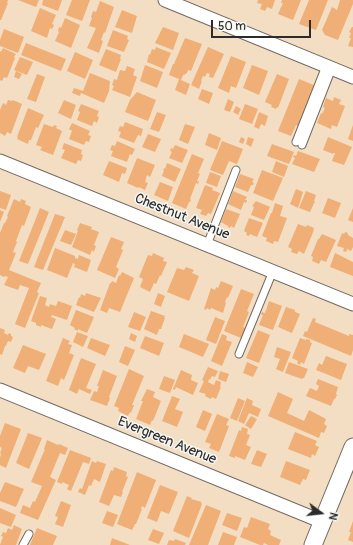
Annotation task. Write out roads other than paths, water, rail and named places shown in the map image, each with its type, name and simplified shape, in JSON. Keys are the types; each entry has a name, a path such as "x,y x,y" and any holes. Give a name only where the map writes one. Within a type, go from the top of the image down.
{"street":[{"path":"165,0 353,77"},
{"name":"Chestnut Avenue","path":"0,161 353,304"},
{"name":"Evergreen Avenue","path":"0,390 323,522"},
{"path":"313,545 353,446"}],"lane":[{"path":"299,143 329,67"},
{"path":"207,245 236,170"},
{"path":"239,354 273,271"},
{"path":"23,545 29,534"}]}
